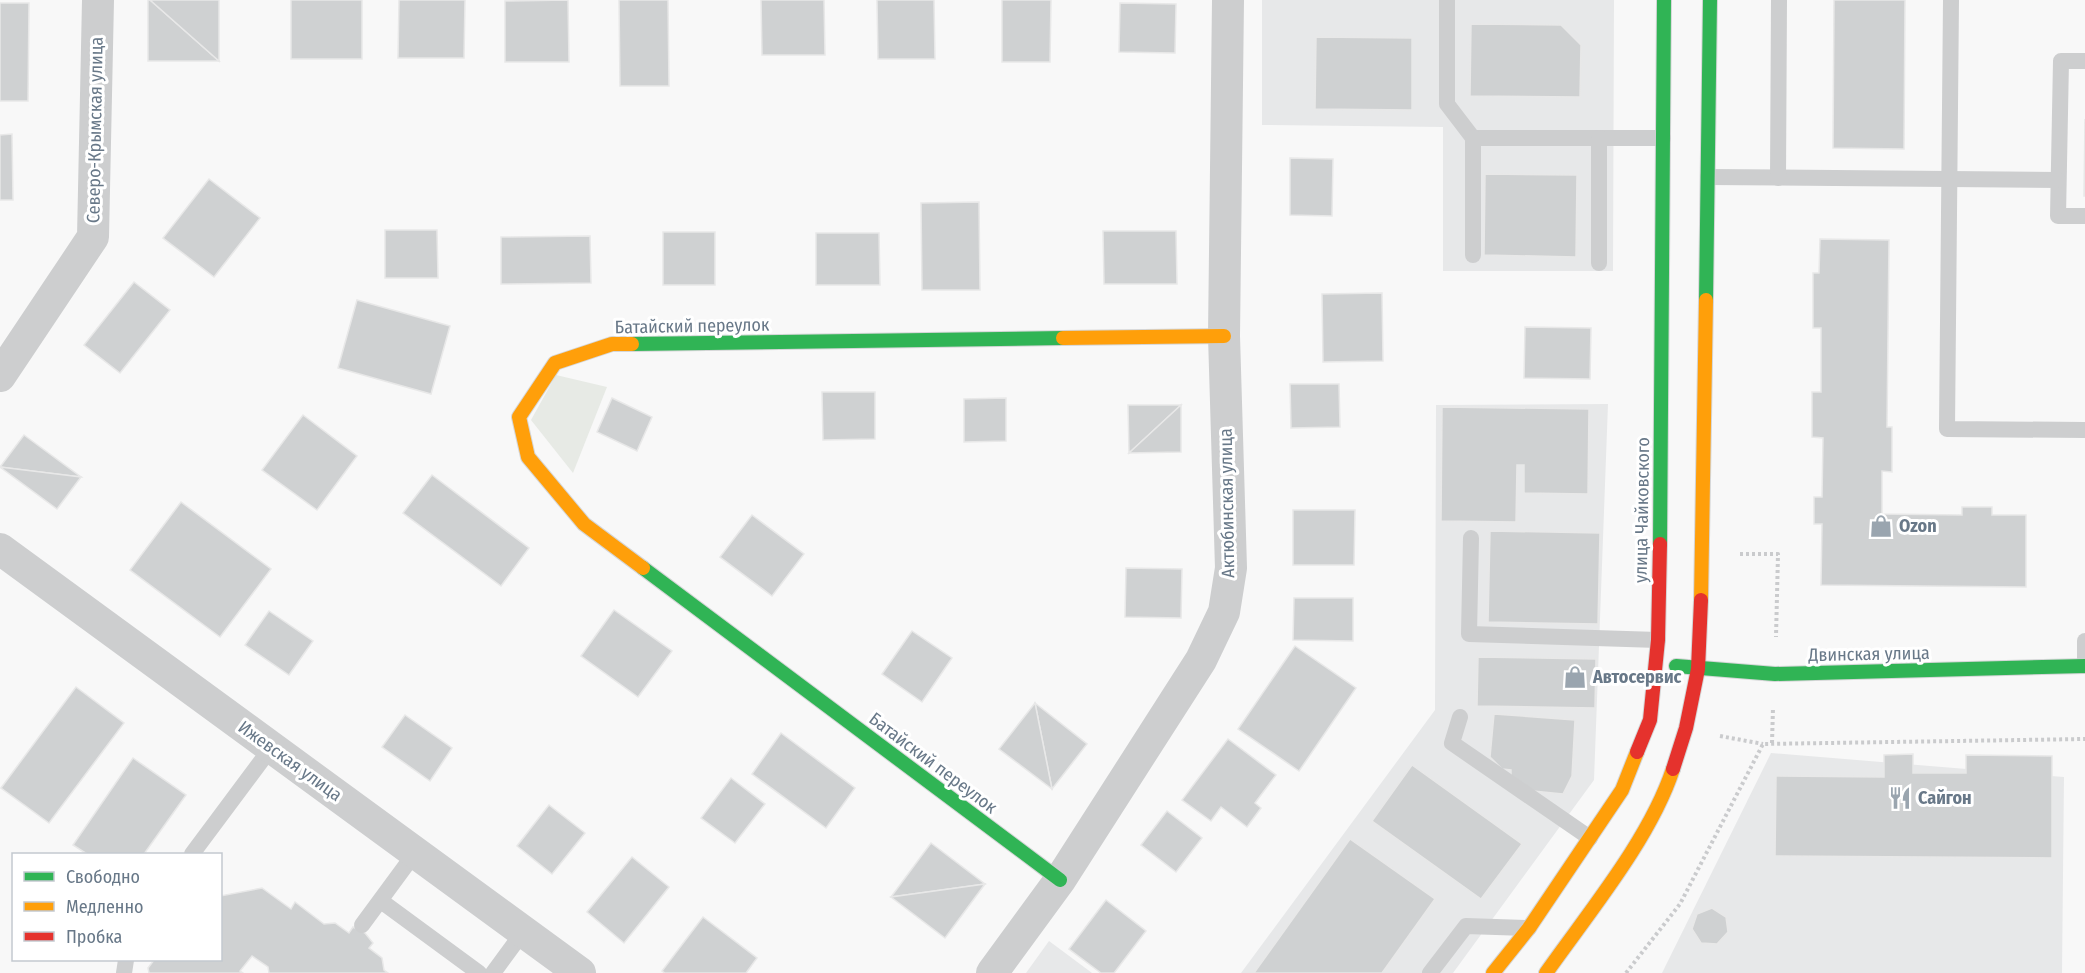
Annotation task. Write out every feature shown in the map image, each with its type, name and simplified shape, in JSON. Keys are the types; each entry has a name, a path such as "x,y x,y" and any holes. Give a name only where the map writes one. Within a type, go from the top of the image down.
{"main road":[{"name":"улица Чайковского","path":"1493,973 1529,928 1622,790 1650,720 1658,640 1660,552 1664,0"},
{"path":"1545,973 1634,848 1666,787 1686,728 1698,669 1703,553 1710,0"},
{"name":"Батайский переулок","path":"1060,880 584,524 528,457 519,417 555,363 612,344 1224,336"},
{"name":"Двинская улица","path":"1655,664 1775,674 2085,666"}],"street":[{"name":"Северо-Крымская улица","path":"0,376 93,237 98,0"},
{"name":"Актюбинская улица","path":"992,973 1060,880 1201,660 1224,612 1231,568 1224,336 1228,0"},
{"name":"Ижевская улица","path":"0,549 580,973"}],"lane":[{"path":"1447,0 1447,104 1473,138 1473,255"},
{"path":"1778,178 1779,0"},
{"path":"1951,0 1947,429 2085,430"},
{"path":"2085,61 2061,60 2058,180 2058,216 2085,216"},
{"path":"1473,138 1663,138"},
{"path":"1599,138 1599,263"},
{"path":"1708,177 2058,180"},
{"path":"1471,538 1469,634 1658,640"},
{"path":"2085,641 2085,666"},
{"path":"1460,717 1452,743 1590,838"},
{"path":"193,853 271,748"},
{"path":"362,925 415,853"},
{"path":"381,901 479,973"},
{"path":"1430,973 1466,926 1529,928"},
{"path":"493,973 523,932"}],"path":[{"path":"1703,553 1778,555 1772,743"},
{"path":"1719,736 1763,744 2085,739"},
{"path":"1626,973 1680,904 1763,744"}],"shaded area":[{"path":"1262,0 1614,0 1613,271 1443,271 1443,127 1262,125"},
{"path":"556,375 607,387 573,473 531,420"},
{"path":"1608,404 1594,780 1453,973 1241,973 1435,710 1436,405"},
{"path":"1771,753 2064,777 2062,973 1662,973"},
{"path":"1049,941 1092,973 1026,973"}],"building":[{"path":"148,0 150,0 219,61 148,61"},
{"path":"150,0 219,0 219,61"},
{"path":"291,0 362,0 362,59 291,59"},
{"path":"399,0 465,0 464,58 398,58"},
{"path":"568,0 569,62 505,62 505,1"},
{"path":"619,0 668,0 669,86 620,86"},
{"path":"761,0 824,0 825,55 762,55"},
{"path":"877,0 934,0 935,59 878,59"},
{"path":"1002,0 1051,0 1050,62 1002,62"},
{"path":"1834,0 1905,0 1904,149 1833,148"},
{"path":"0,3 29,3 28,101 0,101"},
{"path":"1120,3 1176,4 1175,53 1119,52"},
{"path":"1471,24 1561,25 1581,45 1580,97 1470,96"},
{"path":"1316,37 1412,38 1412,110 1315,109"},
{"path":"2085,119 2085,196 2084,196"},
{"path":"12,134 13,200 0,200 0,135"},
{"path":"1290,158 1333,159 1332,216 1290,215"},
{"path":"1485,174 1577,175 1576,257 1484,255"},
{"path":"209,179 260,218 214,277 163,238"},
{"path":"979,202 980,290 922,290 921,203"},
{"path":"385,230 437,230 438,278 385,278"},
{"path":"1103,231 1176,231 1177,284 1104,284"},
{"path":"663,232 715,232 715,285 663,285"},
{"path":"816,233 879,233 880,285 816,285"},
{"path":"590,236 591,283 501,284 501,237"},
{"path":"1820,239 1889,240 1887,427 1892,427 1892,472 1882,471 1882,514 1962,515 1962,507 1992,507 1992,515 2026,515 2026,587 1821,585 1822,524 1814,524 1814,497 1822,497 1823,438 1812,437 1812,392 1821,392 1821,328 1813,328 1813,273 1819,273"},
{"path":"134,282 170,310 120,373 84,345"},
{"path":"1382,293 1383,361 1323,362 1322,294"},
{"path":"357,300 450,326 431,394 338,368"},
{"path":"1525,327 1591,328 1590,379 1524,378"},
{"path":"1290,384 1339,384 1340,427 1291,428"},
{"path":"822,392 875,392 875,439 823,440"},
{"path":"612,398 652,417 637,451 597,432"},
{"path":"1006,398 1006,441 964,442 964,399"},
{"path":"1128,405 1181,405 1129,453"},
{"path":"1181,405 1181,452 1129,453"},
{"path":"1442,407 1589,409 1588,494 1524,493 1524,465 1517,465 1516,522 1441,521"},
{"path":"303,415 357,456 317,510 262,470"},
{"path":"24,435 81,477 0,467"},
{"path":"0,467 81,477 57,509"},
{"path":"432,475 529,548 501,586 403,513"},
{"path":"181,502 271,569 220,637 130,570"},
{"path":"1293,510 1355,510 1354,565 1293,565"},
{"path":"752,515 804,554 772,596 720,557"},
{"path":"1490,531 1600,533 1598,624 1488,622"},
{"path":"1126,568 1182,569 1181,618 1125,617"},
{"path":"1294,598 1353,598 1353,641 1293,640"},
{"path":"614,610 672,651 638,697 581,656"},
{"path":"269,611 313,641 289,675 245,645"},
{"path":"912,631 952,658 922,702 882,674"},
{"path":"1295,646 1356,688 1299,771 1238,729"},
{"path":"1478,657 1596,659 1595,708 1477,706"},
{"path":"76,687 124,723 49,823 1,788"},
{"path":"1035,703 1087,744 1052,789"},
{"path":"1035,703 1052,789 999,749"},
{"path":"1494,714 1575,720 1572,776 1563,794 1533,791 1511,779 1511,770 1502,769 1490,757"},
{"path":"405,715 452,748 430,781 382,747"},
{"path":"781,733 855,788 826,828 752,774"},
{"path":"1228,739 1276,775 1255,803 1261,808 1247,827 1221,807 1211,821 1182,800"},
{"path":"1913,754 1913,773 1966,773 1966,755 2052,756 2052,858 1775,856 1776,776 1884,777 1884,755"},
{"path":"133,758 186,795 145,853 85,853 73,845"},
{"path":"1412,765 1522,844 1481,899 1372,821"},
{"path":"731,778 765,804 735,843 701,818"},
{"path":"549,805 585,833 552,874 517,846"},
{"path":"1167,811 1202,838 1176,872 1141,845"},
{"path":"1350,839 1435,899 1382,973 1254,973"},
{"path":"931,843 985,884 891,897"},
{"path":"632,857 669,887 624,943 587,912"},
{"path":"985,884 945,938 891,897"},
{"path":"262,888 291,909 295,902 324,924 335,923 349,933 353,927 365,933 373,943 369,948 382,958 384,970 388,973 269,973 268,967 252,956 240,971 243,973 149,973 148,968 153,961 222,961 222,896"},
{"path":"1106,900 1146,931 1114,973 1101,973 1069,949"},
{"path":"1712,908 1726,917 1728,932 1717,944 1701,943 1692,929 1697,914"},
{"path":"703,917 757,958 746,973 665,973 662,971"}],"traffic: fast":[{"path":"1660,544 1664,0"},
{"path":"1706,300 1710,0"},
{"path":"632,344 1063,338"},
{"path":"643,568 1060,880"},
{"path":"1676,666 1775,674 2085,666"}],"traffic: slow":[{"path":"1701,600 1706,300"},
{"path":"1063,338 1224,336"},
{"path":"632,344 612,344 555,363 519,417 528,457 584,524 643,568"},
{"path":"1493,973 1529,928 1622,790 1637,752"},
{"path":"1546,973 1634,848 1663,795 1673,769"}],"traffic: jam":[{"path":"1637,752 1650,720 1658,640 1660,544"},
{"path":"1673,769 1686,728 1698,669 1701,600"}],"place":[{"name":"Ozon","path":"1881,526"},
{"name":"Автосервис","path":"1575,677"},
{"name":"Сайгон","path":"1900,798"}]}
